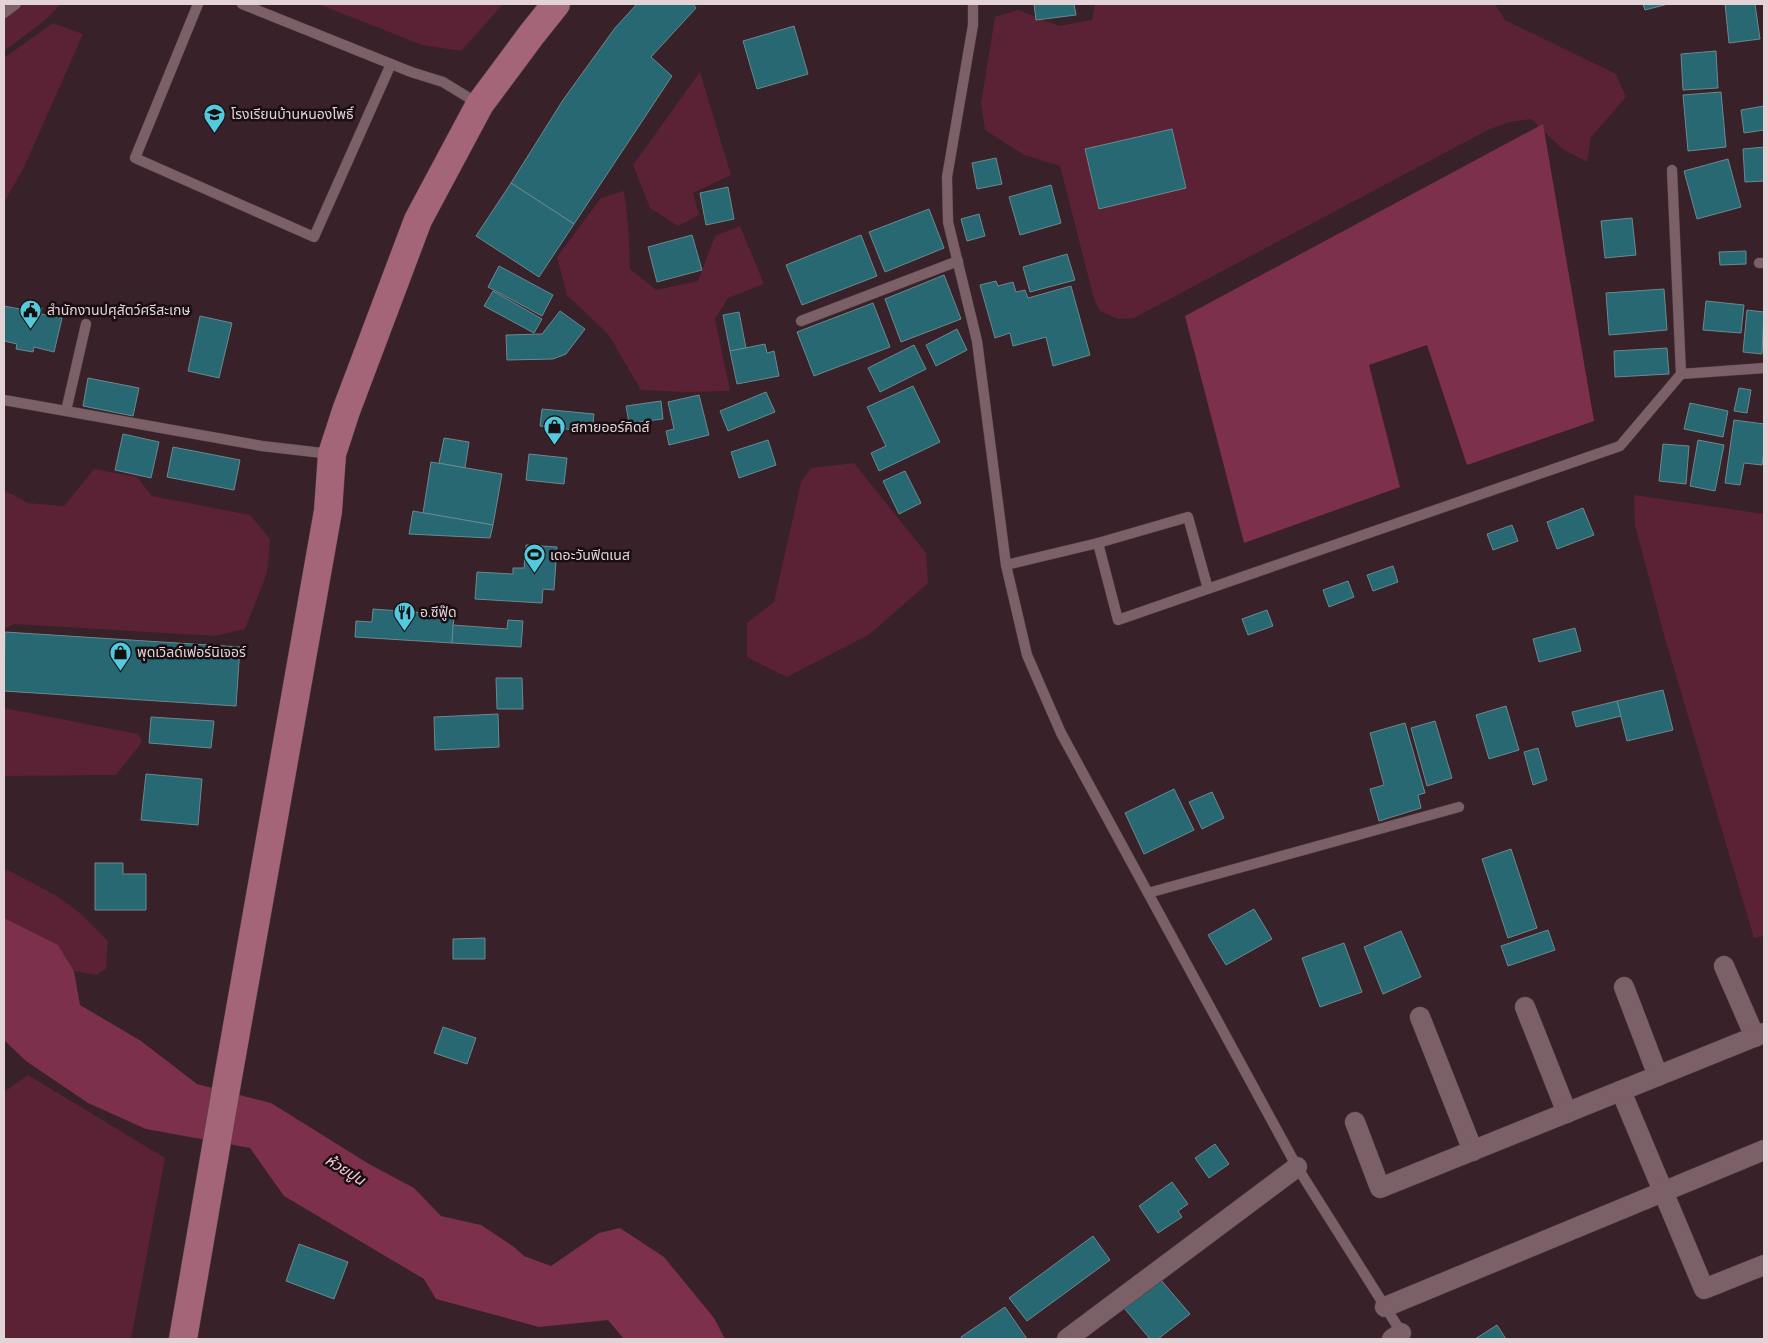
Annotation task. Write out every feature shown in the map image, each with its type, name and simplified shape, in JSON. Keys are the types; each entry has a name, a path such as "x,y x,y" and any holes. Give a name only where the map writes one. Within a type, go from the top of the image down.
{"main road":[{"path":"183,1339 326,521 332,454 346,411 418,220 480,104 556,4"}],"street":[{"path":"1355,1122 1380,1188 1760,1035 1724,966"},
{"path":"1624,987 1658,1076"},
{"path":"1524,1007 1566,1113"},
{"path":"1420,1017 1474,1151"},
{"path":"1621,1091 1704,1289 1764,1265"},
{"path":"1385,1307 1764,1150"},
{"path":"1067,1339 1297,1167"}],"lane":[{"path":"4,13 16,4"},
{"path":"198,4 135,158 314,237 391,64"},
{"path":"242,4 391,64 443,82 480,104"},
{"path":"973,4 973,25 946,177 948,222 977,341 1006,566 1027,655 1061,733 1297,1167 1385,1307 1400,1337"},
{"path":"1098,542 1118,620 1620,446 1681,374 1672,170"},
{"path":"801,320 958,261"},
{"path":"66,411 86,324"},
{"path":"1681,374 1764,368"},
{"path":"4,400 262,446 332,454"},
{"path":"1006,566 1188,516 1208,589"},
{"path":"1148,893 1458,807"}],"shaded area":[{"path":"4,4 61,4 44,21 4,51"},
{"path":"318,4 503,4 461,51 422,45"},
{"path":"1095,4 1495,4 1505,20 1616,74 1626,97 1591,137 1587,162 1561,148 1531,119 1509,122 1488,130 1134,318 1118,319 1100,311 1094,299 1060,166 1024,155 985,130 981,103 995,17 1018,10 1059,26 1092,20"},
{"path":"53,23 83,34 24,167 4,203 4,58"},
{"path":"700,72 731,175 693,193 699,215 678,226 650,208 633,165"},
{"path":"624,191 628,223 630,269 656,290 698,281 715,236 740,226 764,284 728,298 715,319 730,391 685,392 641,390 608,334 567,295 557,257 601,198"},
{"path":"854,463 926,553 928,583 870,634 787,677 747,657 747,623 774,602 801,482 811,468"},
{"path":"94,469 137,477 152,496 250,515 270,539 267,573 245,629 215,636 14,624 4,629 4,490 28,503 64,506"},
{"path":"1634,495 1764,514 1764,936 1754,938 1664,635 1635,525"},
{"path":"4,708 138,734 142,742 116,775 4,776"},
{"path":"4,868 57,896 81,914 108,941 106,969 96,975 74,971 58,945 4,918"},
{"path":"28,1075 165,1158 131,1339 4,1339 4,1092"}],"water":[{"path":"1543,124 1594,421 1467,465 1427,345 1369,365 1400,487 1244,543 1185,316"},
{"name":"ห้วยปูน","path":"4,918 58,945 74,971 80,1005 141,1041 197,1084 271,1103 369,1164 414,1188 441,1216 481,1225 524,1256 551,1266 599,1233 620,1228 664,1257 714,1318 725,1339 624,1339 608,1320 539,1327 436,1299 424,1279 284,1196 250,1148 146,1129 88,1103 26,1061 4,1040"}],"building":[{"path":"637,4 693,4 696,8 651,57 672,76 574,224 511,183 563,100 615,28"},
{"path":"1034,4 1074,4 1076,15 1036,20"},
{"path":"1643,4 1668,4 1645,10"},
{"path":"1725,4 1755,4 1760,39 1729,43"},
{"path":"794,26 808,74 757,89 743,41"},
{"path":"1716,51 1718,88 1683,90 1681,54"},
{"path":"1721,92 1726,147 1688,151 1683,95"},
{"path":"1764,106 1764,130 1744,133 1741,110"},
{"path":"1172,129 1186,188 1099,209 1085,149"},
{"path":"1764,147 1764,181 1745,182 1743,149"},
{"path":"996,158 1002,184 977,189 972,163"},
{"path":"1728,159 1741,207 1697,219 1684,171"},
{"path":"511,183 574,224 539,277 476,236"},
{"path":"1051,185 1061,223 1020,235 1009,197"},
{"path":"728,187 734,219 706,225 700,193"},
{"path":"929,209 944,248 885,272 869,232"},
{"path":"979,214 985,236 967,241 961,219"},
{"path":"1632,218 1636,255 1605,258 1601,221"},
{"path":"692,235 702,270 657,282 648,247"},
{"path":"861,235 877,276 802,305 786,265"},
{"path":"1746,251 1746,264 1720,265 1719,252"},
{"path":"1067,254 1075,280 1030,292 1023,267"},
{"path":"499,266 553,295 542,316 488,287"},
{"path":"944,275 961,319 901,342 885,299"},
{"path":"996,281 998,286 1013,282 1016,292 1025,290 1028,298 1071,286 1090,355 1053,366 1046,337 1013,346 1010,333 995,338 980,285"},
{"path":"1664,289 1667,330 1609,335 1606,293"},
{"path":"493,291 542,319 534,333 484,306"},
{"path":"1706,301 1744,305 1741,333 1703,330"},
{"path":"873,303 890,347 814,376 797,332"},
{"name":"สำนักงานปศุสัตว์ศรีสะเกษ","path":"26,305 42,308 41,314 62,318 54,352 34,347 33,352 16,349 17,344 4,341 4,306 25,310"},
{"path":"1747,310 1764,312 1762,354 1743,352"},
{"path":"560,311 585,329 566,354 553,359 507,360 506,335 542,334"},
{"path":"739,312 746,348 730,351 723,315"},
{"path":"200,316 232,323 219,378 188,371"},
{"path":"957,329 967,350 936,366 926,345"},
{"path":"765,344 767,353 774,351 779,376 737,384 730,351"},
{"path":"914,345 926,369 880,392 868,368"},
{"path":"1667,348 1669,374 1615,377 1614,351"},
{"path":"88,378 139,388 133,416 83,406"},
{"path":"913,386 940,442 879,471 871,453 886,446 867,407"},
{"path":"1739,388 1751,390 1747,413 1734,411"},
{"path":"766,392 775,412 728,431 720,411"},
{"path":"699,395 709,435 669,445 666,431 674,429 668,402"},
{"path":"661,401 663,419 629,423 626,406"},
{"path":"1690,403 1728,411 1723,437 1684,429"},
{"path":"542,409 594,414 592,432 540,426"},
{"path":"1734,420 1764,424 1762,465 1744,463 1740,485 1725,483"},
{"path":"123,434 159,442 151,478 115,470"},
{"path":"444,438 469,442 465,468 439,463"},
{"path":"768,440 776,465 739,478 731,452"},
{"path":"1698,440 1724,445 1715,491 1690,486"},
{"path":"1663,444 1689,446 1686,484 1659,481"},
{"path":"173,447 240,460 234,490 167,477"},
{"path":"529,454 567,458 564,484 526,480"},
{"path":"431,462 502,474 493,525 423,513"},
{"path":"905,471 921,503 899,514 883,481"},
{"path":"1583,508 1594,535 1557,549 1547,522"},
{"path":"413,511 493,525 490,538 409,534"},
{"path":"1512,525 1518,541 1493,550 1487,534"},
{"name":"เดอะวันฟิตเนส","path":"526,545 557,547 554,590 543,589 542,603 475,599 477,572 513,574 513,568 524,568"},
{"path":"1393,566 1398,582 1373,591 1367,575"},
{"path":"1348,581 1354,597 1329,607 1323,590"},
{"name":"อ.ซีฟู๊ด","path":"373,609 454,615 452,643 355,637 356,621 372,622"},
{"path":"1267,610 1273,626 1248,635 1242,619"},
{"path":"508,620 523,621 521,647 452,643 453,625 507,629"},
{"path":"1575,628 1581,651 1539,662 1533,639"},
{"name":"พุดเวิลด์เฟอร์นิเจอร์","path":"5,632 240,647 236,706 4,691"},
{"path":"496,678 522,678 523,709 497,709"},
{"path":"1663,690 1673,730 1627,741 1617,701"},
{"path":"1617,701 1621,716 1576,727 1572,712"},
{"path":"1506,706 1519,750 1489,759 1476,715"},
{"path":"498,714 499,747 435,750 434,717"},
{"path":"151,717 214,721 211,748 149,743"},
{"path":"1435,721 1452,778 1427,786 1411,728"},
{"path":"1405,723 1425,793 1418,795 1421,808 1379,821 1370,789 1384,785 1370,733"},
{"path":"1538,748 1547,780 1533,785 1524,752"},
{"path":"146,774 202,779 198,825 141,820"},
{"path":"1174,789 1194,830 1144,854 1125,813"},
{"path":"1212,792 1224,818 1202,829 1189,802"},
{"path":"1511,849 1537,928 1508,938 1482,859"},
{"path":"95,863 123,863 123,874 146,874 146,910 95,910"},
{"path":"1254,909 1272,939 1226,965 1208,935"},
{"path":"1548,930 1555,950 1508,966 1501,946"},
{"path":"1401,931 1421,977 1383,994 1364,947"},
{"path":"485,938 485,959 453,959 453,939"},
{"path":"1344,943 1362,992 1320,1007 1302,958"},
{"path":"443,1027 476,1038 467,1064 434,1053"},
{"path":"1215,1144 1229,1164 1209,1178 1195,1158"},
{"path":"1172,1182 1188,1204 1178,1211 1182,1217 1158,1233 1139,1206"},
{"path":"1093,1236 1110,1260 1027,1321 1009,1298"},
{"path":"299,1244 348,1262 334,1299 286,1281"},
{"path":"1160,1279 1190,1314 1158,1339 1150,1339 1124,1308"},
{"path":"1005,1307 1027,1339 962,1339 961,1337"},
{"path":"1497,1325 1506,1339 1475,1339"}],"place":[{"name":"โรงเรียนบ้านหนองโพธิ์","path":"215,133"},
{"name":"สำนักงานปศุสัตว์ศรีสะเกษ","path":"31,329"},
{"name":"สกายออร์คิดส์","path":"555,446"},
{"name":"เดอะวันฟิตเนส","path":"534,574"},
{"name":"อ.ซีฟู๊ด","path":"404,631"},
{"name":"พุดเวิลด์เฟอร์นิเจอร์","path":"121,671"}]}
